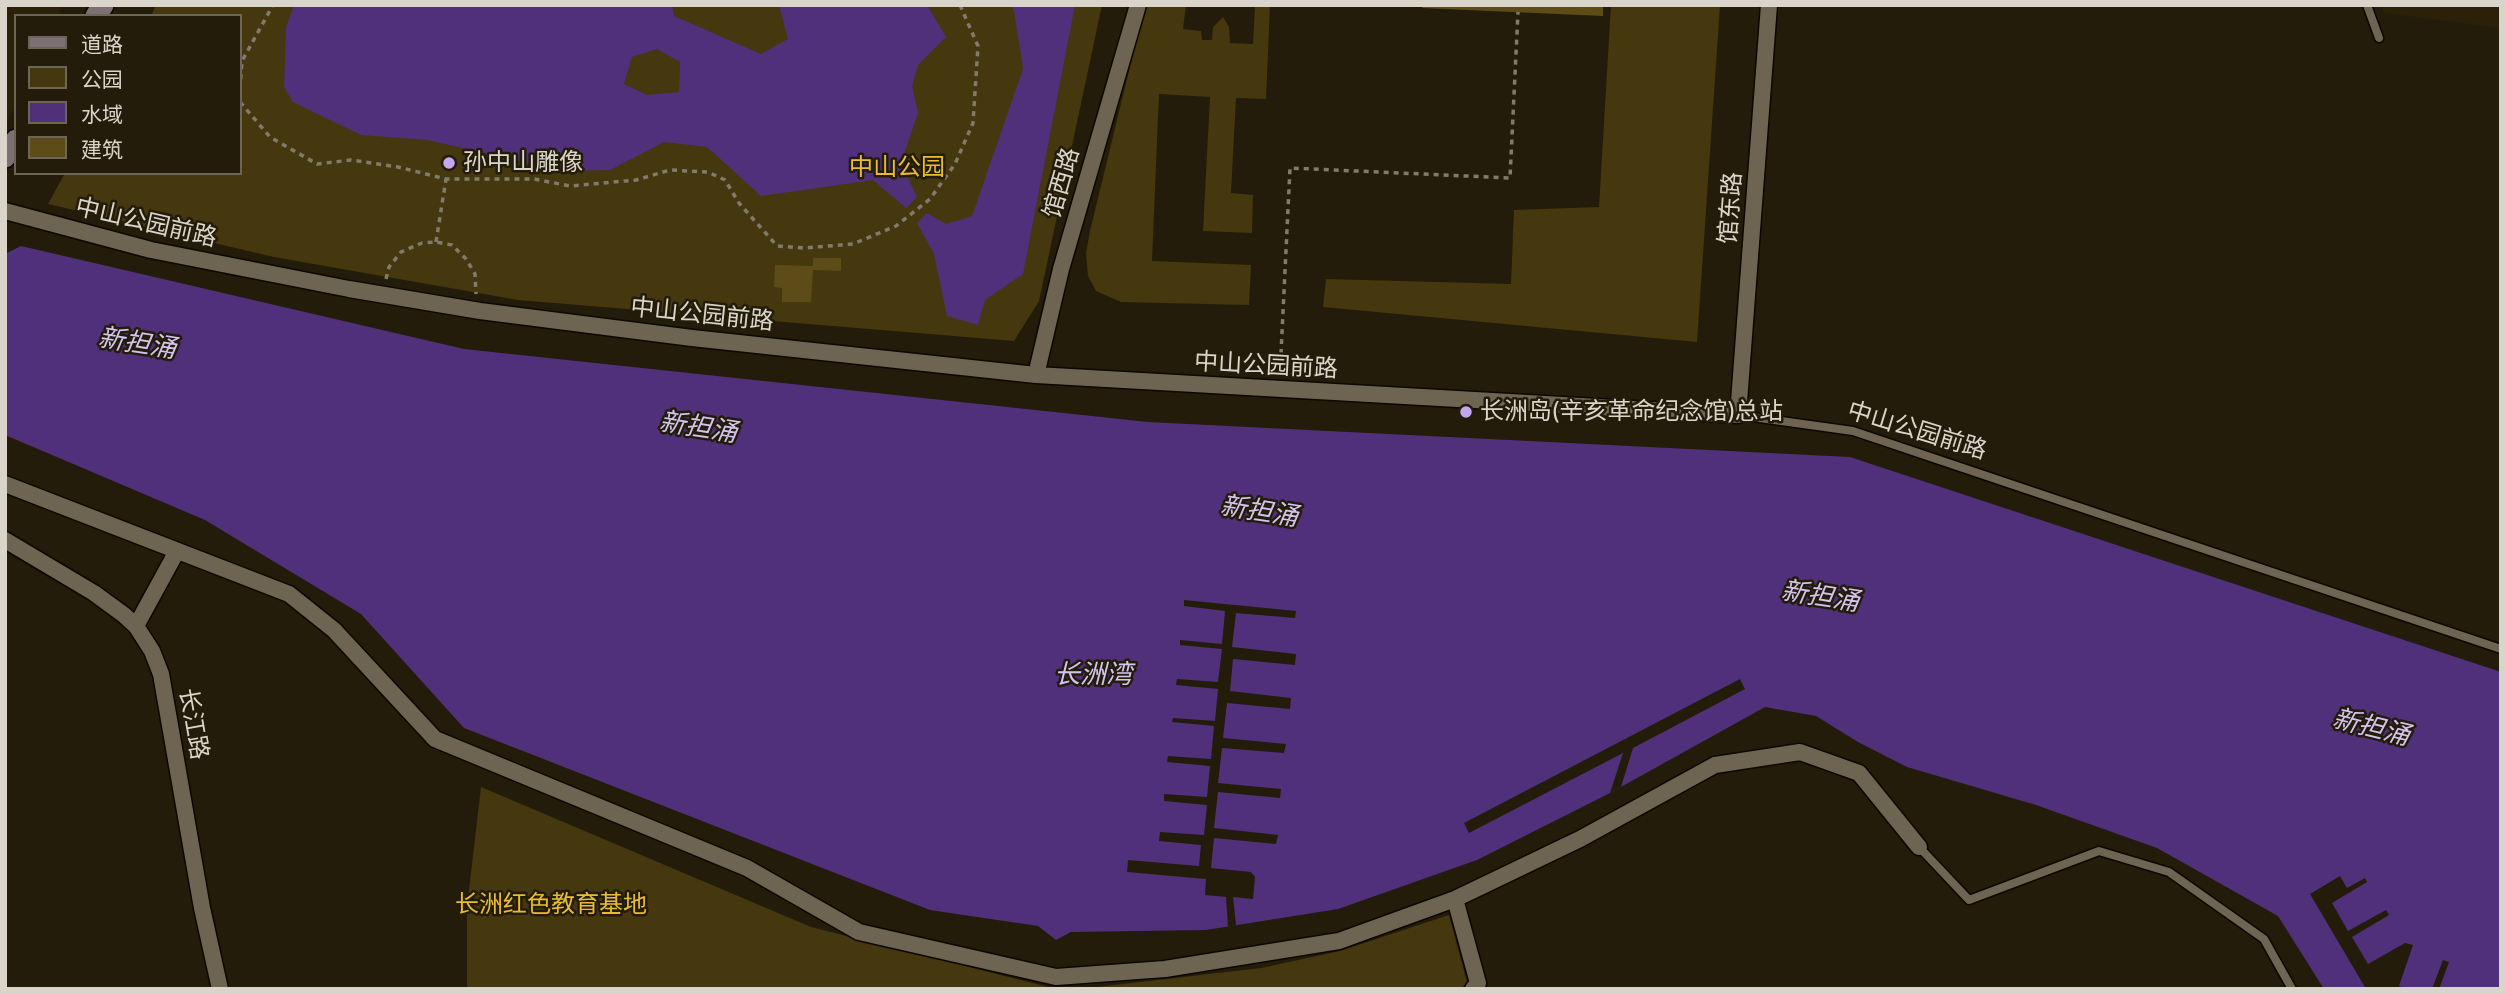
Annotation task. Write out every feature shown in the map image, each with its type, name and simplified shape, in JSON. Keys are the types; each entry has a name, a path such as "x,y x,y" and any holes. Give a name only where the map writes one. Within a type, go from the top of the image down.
{"street":[{"name":"馆西路","path":"1036,375 1061,269 1138,5"},
{"name":"馆东路","path":"1738,415 1769,5"},
{"name":"中山公园前路","path":"5,211 151,250 382,294 474,310 692,338 1036,375 1738,415"},
{"path":"5,484 289,594 334,630 435,739 747,868 859,932 1056,977 1165,969 1339,941 1455,899 1580,839 1715,765 1800,752 1859,773 1919,847"},
{"name":"长江路","path":"5,540 94,593 136,626 152,651 161,674 202,908 220,989"},
{"path":"136,626 177,551"},
{"path":"1455,899 1476,986"}],"lane":[{"path":"2367,5 2379,38"},
{"name":"中山公园前路","path":"1738,415 1853,431 2501,649"},
{"path":"1919,847 1969,900 2099,851 2169,872 2264,939 2292,989"}],"path":[{"path":"242,61 273,5"},
{"path":"242,104 270,137 317,164 351,160 398,167 446,179 534,179 570,186 636,180 670,170 708,172 725,180 739,203 777,246 804,248 853,244 896,226 930,199 955,164 973,123 978,46 960,5"},
{"path":"1279,390 1290,168 1510,178 1518,12"},
{"path":"436,242 446,179"},
{"path":"382,294 389,267 401,252 422,243 436,242 452,245 466,259 475,274 477,287 474,310"}],"shaded area":[{"path":"5,5 63,5 59,14 14,14 14,108 5,126"},
{"path":"2381,5 2501,5 2501,28 2384,13"}],"green space":[{"name":"中山公园","path":"156,5 1102,5 1039,301 1014,341 518,300 274,257 48,204 64,175 242,175 242,14 152,14"},
{"path":"1145,5 1186,5 1183,29 1201,31 1202,40 1212,40 1213,27 1223,17 1229,27 1230,43 1253,44 1255,5 1270,5 1266,99 1236,98 1231,193 1253,195 1252,233 1203,231 1210,97 1159,94 1152,261 1251,265 1249,305 1121,302 1096,291 1088,276 1086,253 1090,231"},
{"path":"1611,5 1720,5 1697,342 1323,307 1326,279 1511,284 1514,210 1599,207"},
{"name":"长洲红色教育基地","path":"481,787 811,927 1056,989 467,989 467,907"},
{"path":"1449,915 1467,982 1461,989 1080,989 1261,968 1340,951"}],"water":[{"path":"294,5 672,5 674,16 761,54 788,39 779,5 927,5 946,37 918,65 912,86 918,113 901,163 917,197 906,208 873,180 761,196 707,147 664,142 610,170 564,171 427,140 361,135 293,102 284,87 286,27","holes":["657,49 680,62 679,92 647,95 624,84 632,57"]},
{"path":"1011,5 1075,5 1023,274 985,300 978,325 947,316 934,254 917,223 927,213 946,224 972,216 1023,69"},
{"name":"长洲湾","path":"21,246 464,349 1148,422 1850,457 2501,672 2501,989 2324,989 2278,916 2157,848 2036,805 1907,767 1858,742 1816,716 1765,707 1610,793 1477,860 1338,909 1206,930 1071,932 1056,940 1038,926 930,910 464,728 361,614 205,520 5,435 5,254"}],"pier":[{"path":"1184,600 1296,611 1295,618 1236,613 1232,647 1296,654 1295,665 1233,659 1230,691 1291,698 1290,709 1227,703 1223,738 1286,744 1284,753 1222,748 1218,783 1281,789 1280,798 1218,792 1214,828 1278,835 1276,844 1214,838 1211,868 1251,872 1255,877 1253,899 1233,897 1236,925 1228,927 1226,897 1205,895 1206,879 1127,872 1128,860 1199,866 1201,845 1159,841 1160,832 1204,835 1207,805 1164,801 1164,794 1207,797 1210,766 1167,762 1168,756 1211,759 1214,726 1172,722 1173,718 1215,721 1218,689 1176,685 1177,679 1218,682 1222,649 1180,645 1180,640 1222,644 1225,611 1184,606"},
{"path":"1740,679 1745,689 1633,748 1621,787 1610,793 1623,753 1469,833 1464,823"},
{"path":"2340,876 2347,888 2365,878 2367,882 2332,903 2348,931 2386,910 2389,915 2352,937 2368,964 2405,943 2413,945 2399,986 2406,989 2366,989 2310,894"},
{"path":"2443,960 2449,962 2439,989 2432,989"}],"building":[{"path":"1423,5 1603,5 1603,16 1422,8"},
{"path":"813,258 841,258 841,271 813,270 811,302 782,302 782,288 774,287 775,265 813,266"}],"place":[{"name":"孙中山雕像","path":"449,163"},
{"name":"长洲岛(辛亥革命纪念馆)总站","path":"1466,412"}],"water label":[{"name":"新担涌","path":"137,344"},
{"name":"新担涌","path":"698,428"},
{"name":"新担涌","path":"1259,512"},
{"name":"新担涌","path":"1820,597"},
{"name":"新担涌","path":"2371,728"}]}
